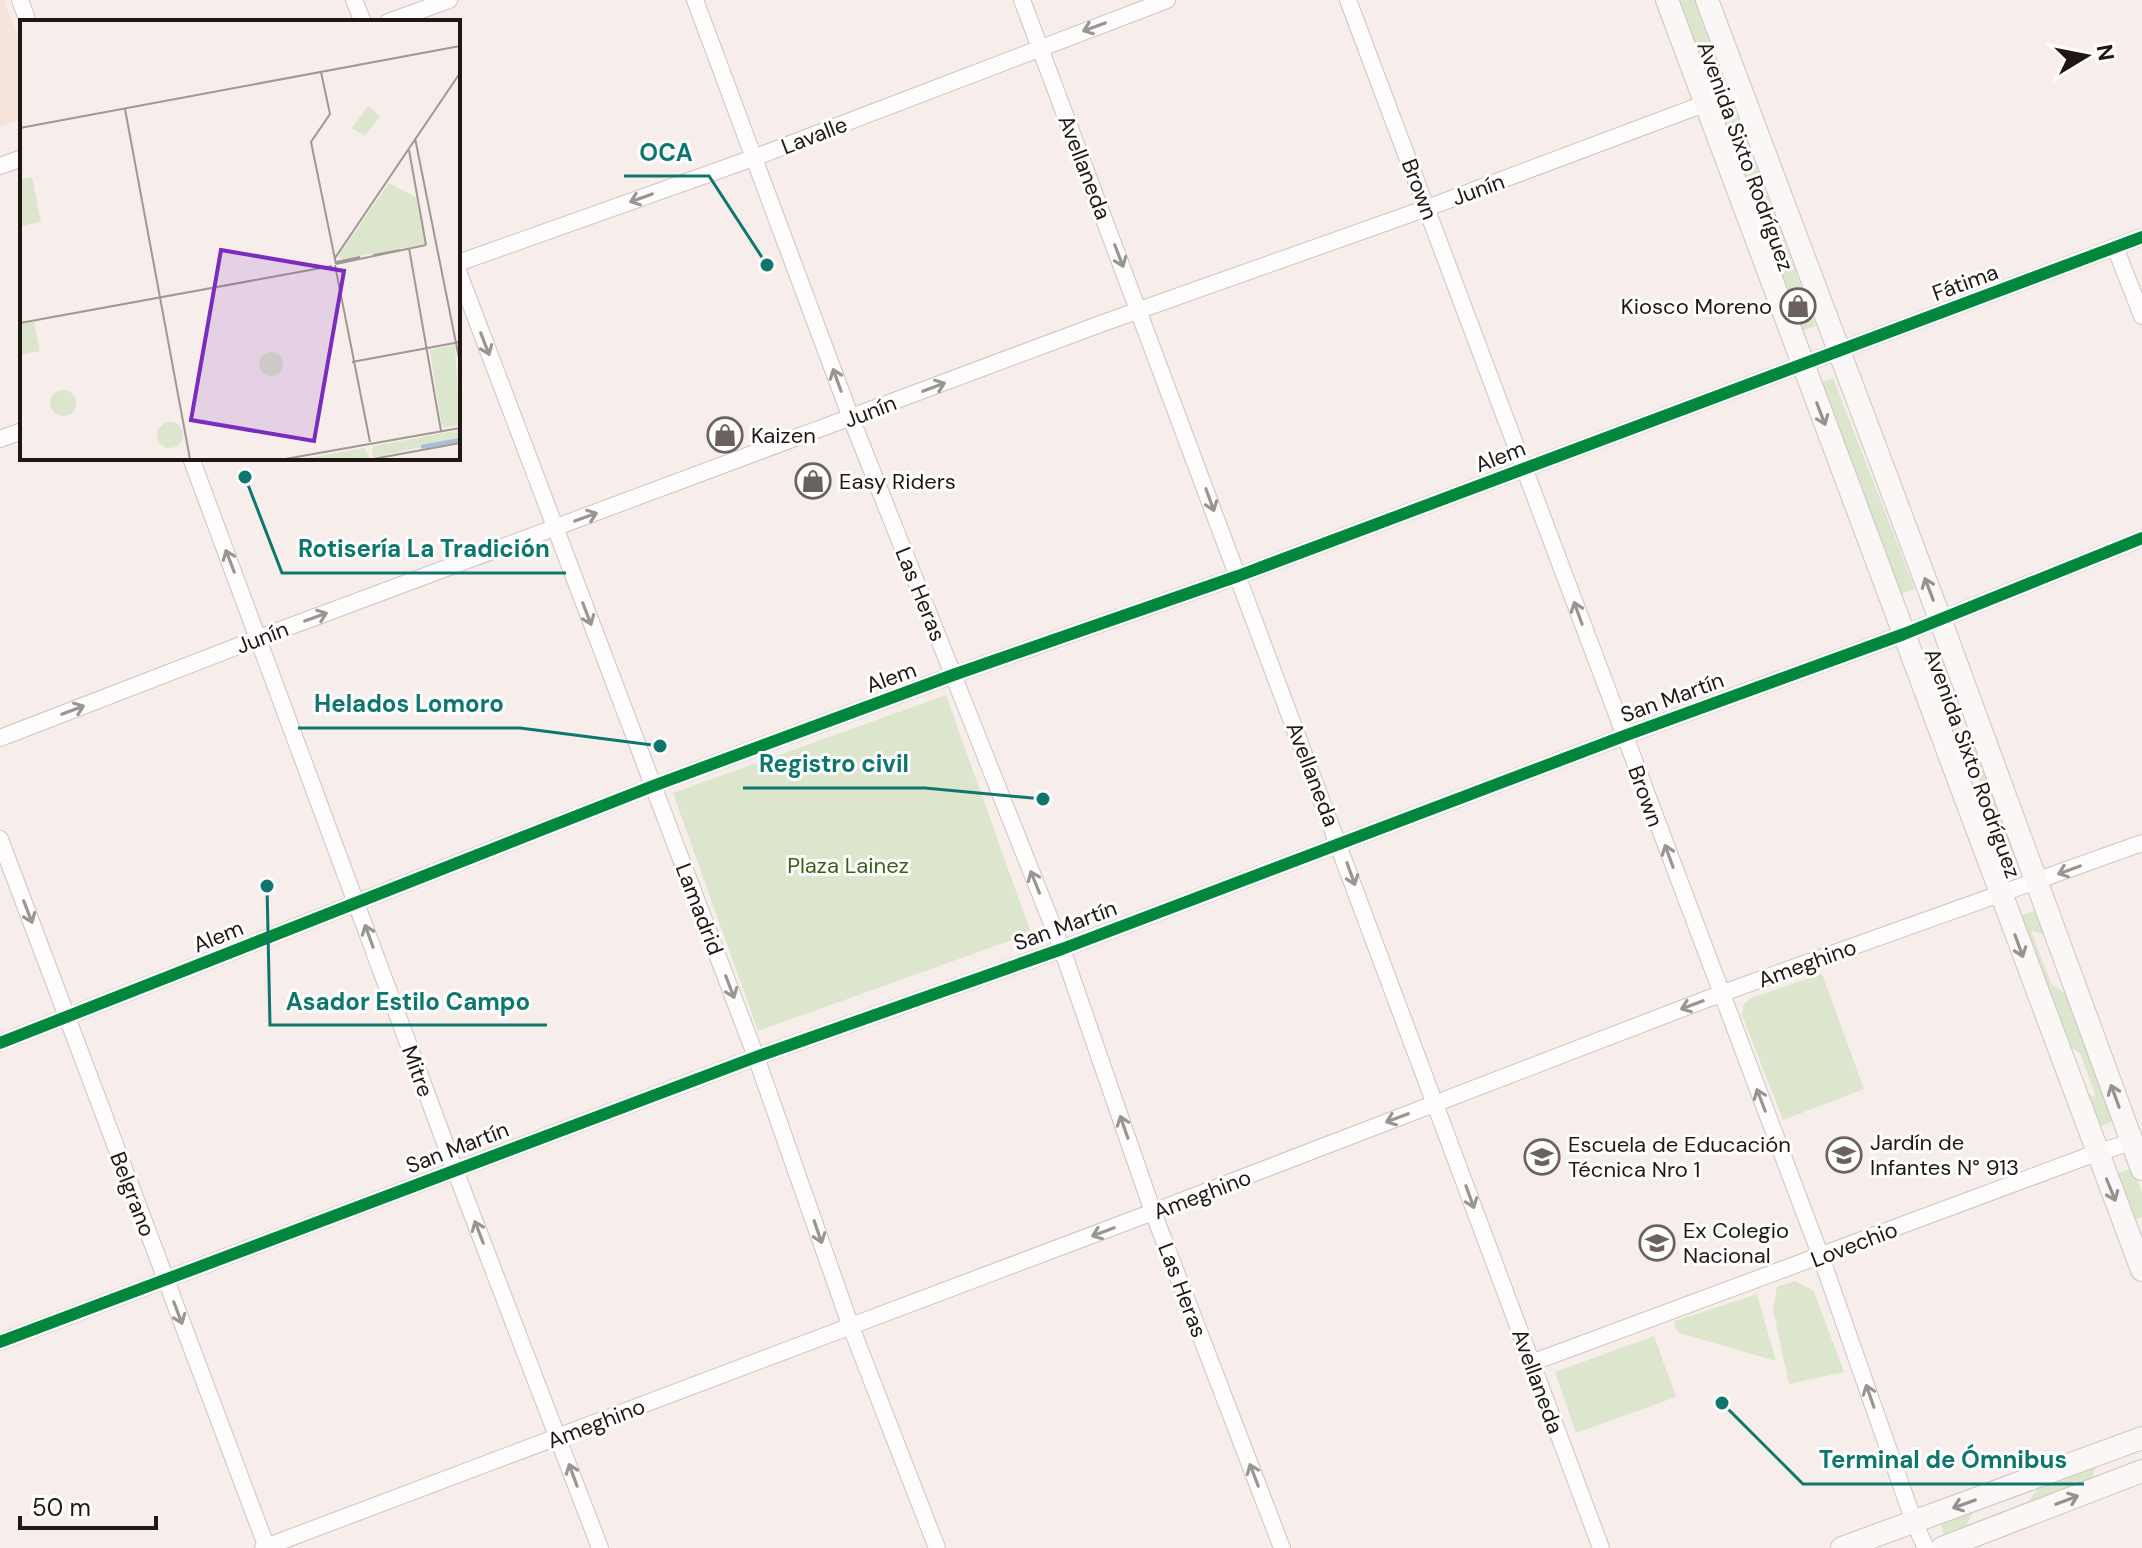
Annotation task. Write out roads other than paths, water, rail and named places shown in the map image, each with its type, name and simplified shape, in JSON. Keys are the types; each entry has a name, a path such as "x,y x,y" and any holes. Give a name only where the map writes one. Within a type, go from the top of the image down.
{"main road":[{"name":"Avenida Sixto Rodríguez","path":"1667,0 2096,1153 2137,1239 2142,1270"},
{"name":"Avenida Sixto Rodríguez","path":"1707,0 1940,619 2142,1169"},
{"path":"1842,1548 2142,1438"},
{"path":"1942,1548 2142,1471"}],"street":[{"path":"20,0 27,20"},
{"path":"354,0 362,20"},
{"path":"394,20 449,0"},
{"name":"Las Heras","path":"695,0 851,418 1062,949 1153,1212 1282,1548"},
{"name":"Avellaneda","path":"1022,0 1601,1548"},
{"name":"Lavalle","path":"460,262 756,157 1167,0"},
{"name":"Brown","path":"1348,0 1821,1257 1914,1522 1926,1548"},
{"name":"Junín","path":"0,738 259,638 1140,310 1427,208 1741,90"},
{"path":"0,166 20,159"},
{"name":"Fátima","path":"1802,365 2142,237"},
{"path":"2115,247 2142,316"},
{"name":"Lamadrid","path":"460,276 756,1057 851,1327 937,1548"},
{"name":"Alem","path":"0,1043 653,786 953,675 1238,576 1802,365"},
{"path":"0,439 20,432"},
{"name":"Mitre","path":"192,460 455,1170 600,1548"},
{"name":"San Martín","path":"0,1342 756,1057 1062,949 1624,736 1904,634 2142,538"},
{"name":"Belgrano","path":"0,839 266,1548"},
{"name":"Ameghino","path":"266,1548 1720,994 2142,843"},
{"name":"Lovechio","path":"1531,1363 2131,1142"}],"place":[{"name":"OCA","path":"767,265"},
{"name":"Kiosco Moreno","path":"1798,306"},
{"name":"Kaizen","path":"725,435"},
{"name":"Rotisería La Tradición","path":"245,477"},
{"name":"Easy Riders","path":"813,481"},
{"name":"Helados Lomoro","path":"660,746"},
{"name":"Registro civil","path":"1043,799"},
{"name":"Asador Estilo Campo","path":"267,886"},
{"name":"Jardín de Infantes N° 913","path":"1844,1155"},
{"name":"Escuela de Educación Técnica Nro 1","path":"1542,1157"},
{"name":"Ex Colegio Nacional","path":"1657,1243"},
{"name":"Terminal de Ómnibus","path":"1722,1403"}],"park label":[{"name":"Plaza Lainez","path":"848,865"}]}
